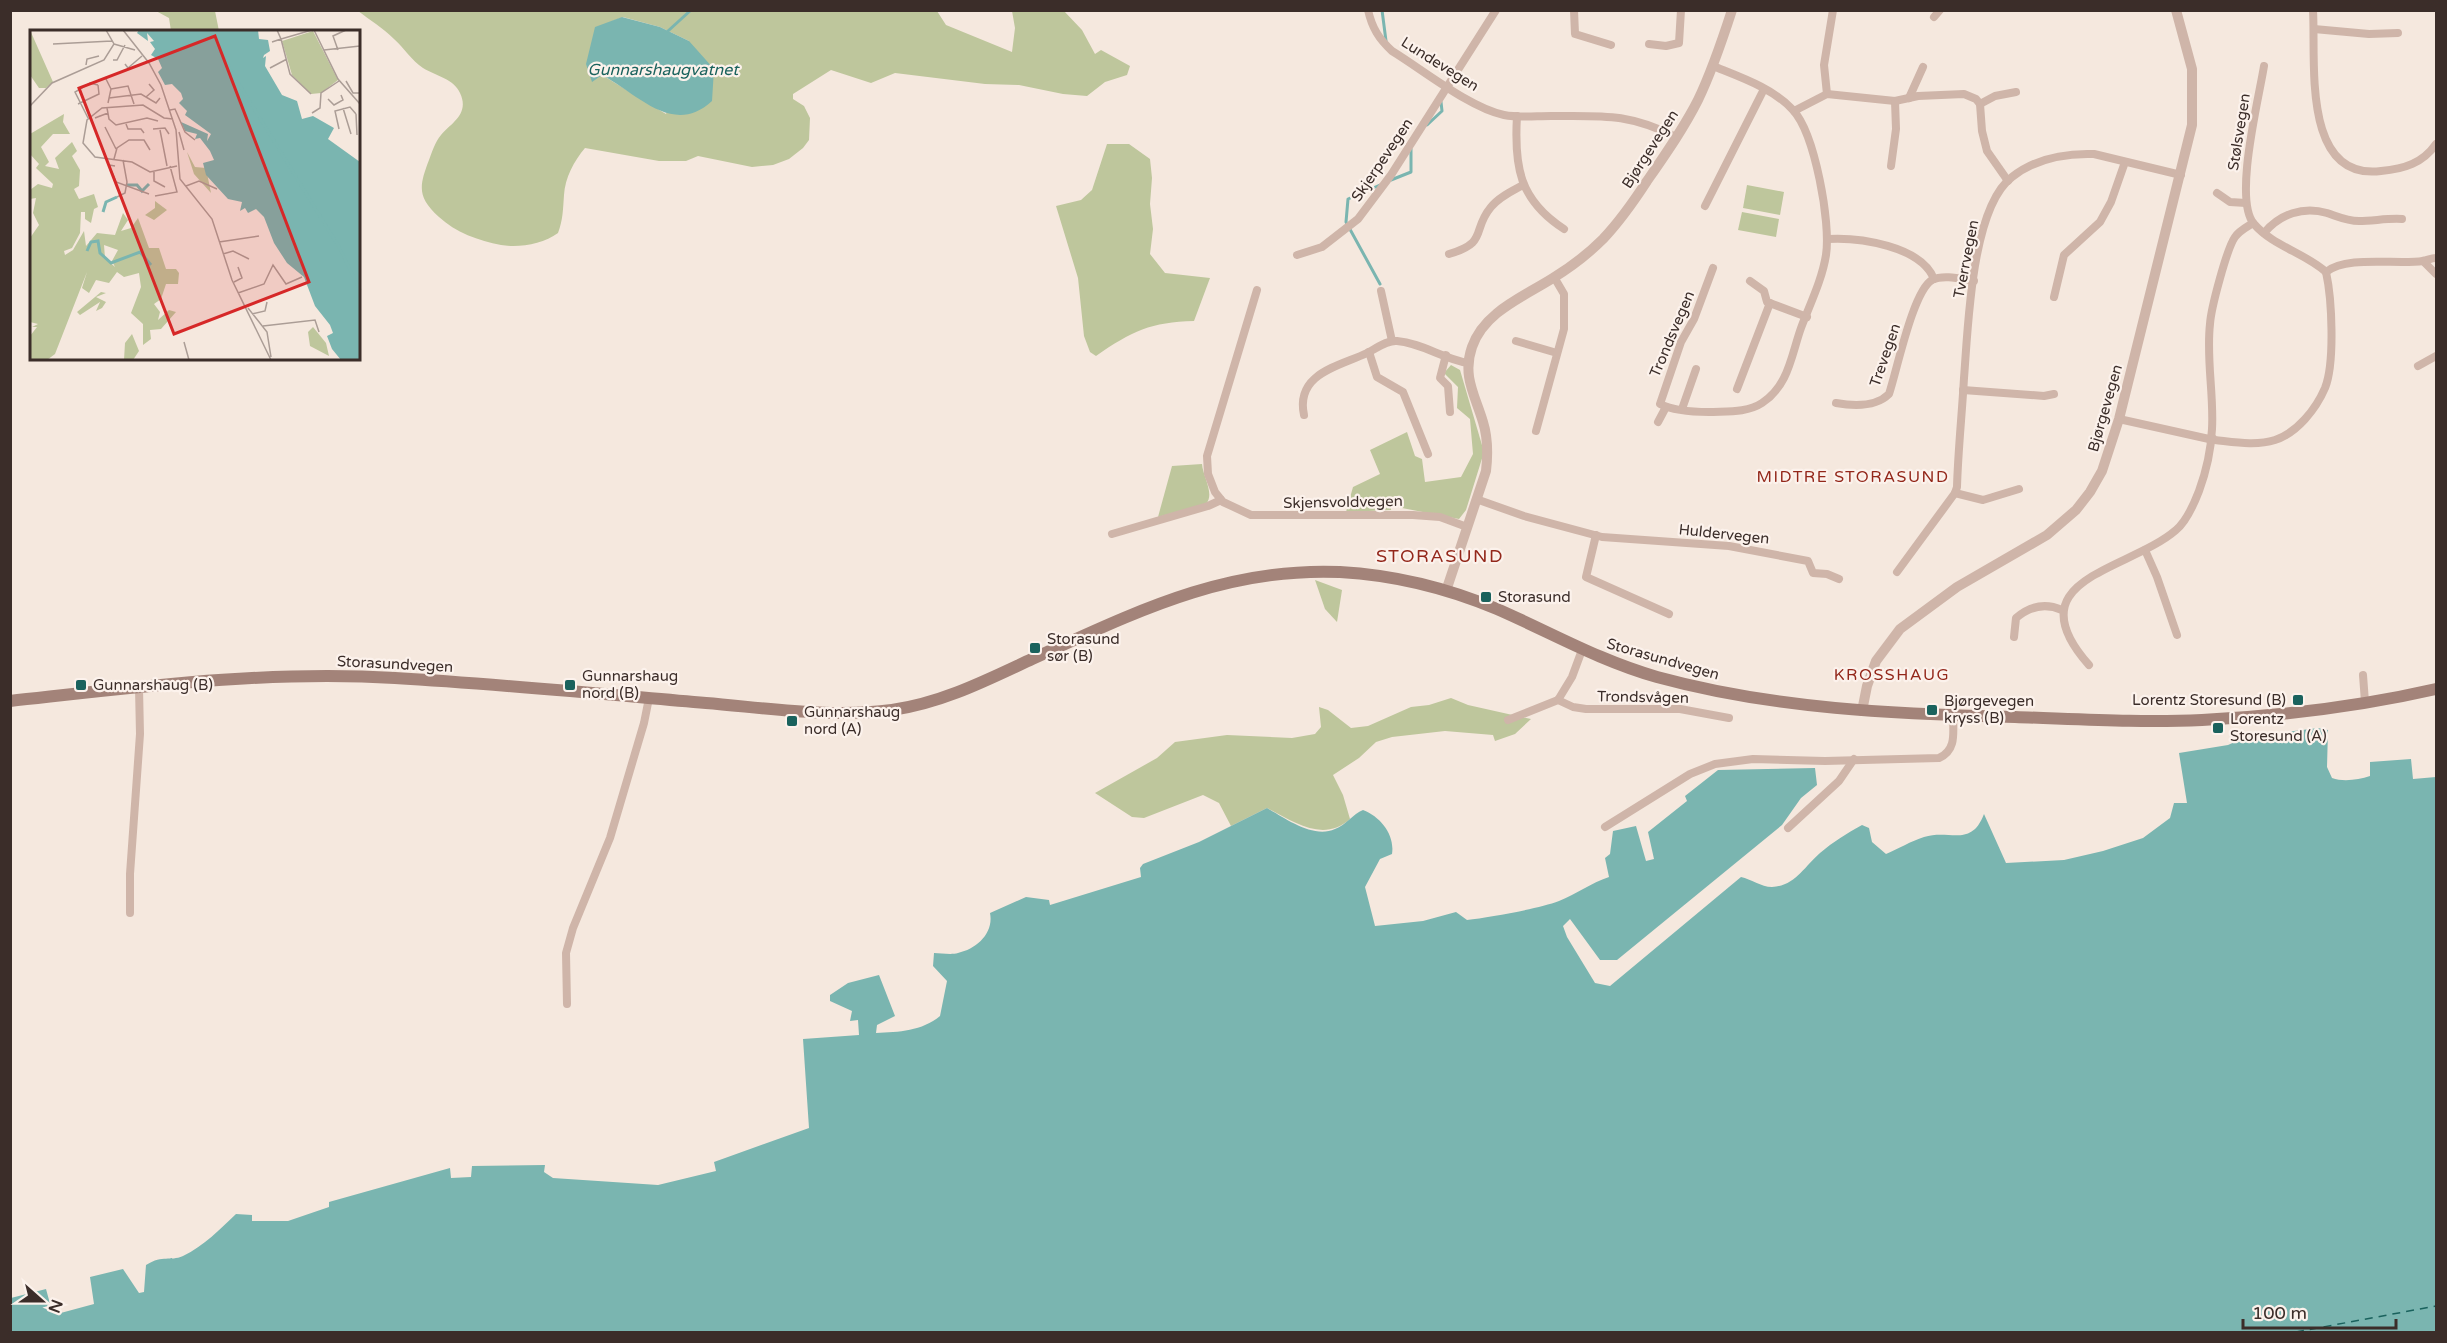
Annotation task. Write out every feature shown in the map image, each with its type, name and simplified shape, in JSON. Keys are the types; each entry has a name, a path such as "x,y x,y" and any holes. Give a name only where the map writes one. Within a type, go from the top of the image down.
{"main road":[{"name":"Storasundvegen","path":"10,701 272,676 358,676 816,712 891,710 948,695 1141,610 1189,592 1225,583 1282,574 1344,572 1392,578 1446,591 1504,612 1582,650 1643,673 1701,687 1793,704 1862,711 1953,716 2198,720 2365,702 2436,689"}],"street":[{"name":"Lundevegen","path":"1368,10 1375,32 1392,51 1487,109 1517,116 1612,116 1652,126 1676,137"},
{"name":"Skjerpevegen","path":"1297,255 1322,246 1358,219 1390,175 1496,10"},
{"path":"1574,10 1575,34 1611,45"},
{"path":"1649,44 1666,46 1679,44 1681,10"},
{"name":"Bjørgevegen","path":"1446,591 1486,471 1488,441 1483,419 1470,390 1468,363 1476,337 1487,321 1590,251 1617,225 1697,102 1713,66 1732,10"},
{"path":"1827,94 1824,65 1833,10"},
{"name":"Bjørgevegen","path":"1862,711 1867,686 1876,661 1900,629 1957,587 2047,535 2076,510 2102,471 2119,420 2192,125 2192,69 2176,10"},
{"path":"2313,10 2317,114 2328,146 2337,158 2351,168 2361,171 2397,170 2420,162 2436,144"},
{"path":"2314,29 2369,34 2398,33"},
{"path":"1666,407 1728,411 1752,408 1763,403 1786,378 1823,269 1827,239 1813,153 1802,122 1794,111 1776,95 1713,66"},
{"name":"Stølsvegen","path":"2253,223 2246,203 2245,177 2264,66"},
{"path":"1909,98 1923,67"},
{"path":"1705,206 1764,89"},
{"path":"1980,104 1995,96 2016,92"},
{"path":"1794,111 1827,94 1896,101 1929,95 1964,94 1976,99 1980,104 1982,131 1987,151 1995,166 2008,181"},
{"path":"1891,166 1896,129 1896,101"},
{"path":"1517,116 1516,151 1523,185 1533,202 1547,218 1564,229"},
{"name":"Tverrvegen","path":"1955,493 1977,255 1989,213 2008,181 2034,165 2053,157 2094,154 2181,175"},
{"path":"2054,297 2064,255 2100,222 2111,202 2125,162"},
{"path":"1449,254 1474,244 1491,207 1523,185"},
{"path":"2217,193 2230,202 2246,203"},
{"path":"2264,232 2284,215 2300,211 2317,211 2344,220 2402,219"},
{"path":"2089,665 2075,649 2068,636 2062,610 2069,596 2094,573 2162,542 2179,528 2199,491 2211,437 2210,326 2233,240 2253,223 2326,272 2331,291 2328,378 2326,387 2307,417 2296,429 2273,441 2251,443 2215,440 2211,437 2209,439 2119,420"},
{"path":"1827,239 1847,240 1897,249 1924,262 1934,279 1950,277 1974,281"},
{"path":"2326,272 2332,268 2352,264 2423,261 2436,258"},
{"path":"2423,261 2436,274"},
{"name":"Trondsvegen","path":"1658,422 1666,407 1660,404 1663,392 1681,342 1694,319 1713,268"},
{"path":"1536,431 1564,329 1566,310 1564,294 1554,277"},
{"name":"Trevegen","path":"1836,404 1853,406 1880,401 1888,394 1917,299 1924,287 1934,279"},
{"path":"1750,281 1764,291 1767,302 1806,317"},
{"path":"1112,534 1208,506 1221,500 1210,484 1207,456 1257,290"},
{"path":"1381,291 1392,341"},
{"path":"1737,389 1770,303"},
{"path":"1304,415 1302,407 1312,381 1325,370 1392,341 1418,345 1468,363"},
{"path":"1516,341 1557,352"},
{"path":"1369,352 1377,377 1403,392 1428,453"},
{"path":"1446,355 1440,378 1448,386 1450,412"},
{"path":"2418,366 2436,356"},
{"path":"1682,409 1696,369"},
{"path":"1963,390 1993,394 2054,394"},
{"path":"1897,572 1955,493 1983,500 2019,489"},
{"name":"Skjensvoldvegen","path":"1221,500 1251,515 1413,515 1440,518 1467,527"},
{"name":"Huldervegen","path":"1476,500 1524,516 1596,535 1755,550 1808,561 1813,573 1827,574 1839,579"},
{"path":"1596,535 1586,577 1669,614"},
{"path":"2145,550 2177,635"},
{"path":"2014,637 2016,618 2024,612 2034,607 2049,606 2062,610"},
{"path":"1508,720 1558,700 1572,676 1582,650"},
{"path":"2363,675 2365,702"},
{"path":"130,913 130,874 140,734 139,688"},
{"path":"567,1004 566,953 573,928 613,829 644,723 649,698"},
{"name":"Trondsvågen","path":"1558,700 1586,710 1680,709 1729,718"},
{"path":"1605,827 1667,787 1704,767 1753,759 1940,758 1948,753 1952,745 1953,716"},
{"path":"1788,828 1839,781 1854,759"}],"green space":[{"path":"156,11 215,11 219,30 171,30 169,18"},
{"path":"358,11 937,11 946,25 1012,52 1015,28 1012,11 1064,11 1082,30 1095,54 1101,50 1130,66 1127,75 1105,82 1087,96 1063,94 1019,85 985,84 895,73 871,83 831,70 793,94 793,99 804,106 810,118 809,140 789,159 773,165 752,167 698,156 686,161 659,161 585,148 566,182 558,233 538,242 508,246 484,241 460,231 439,217 427,203 422,191 423,177 437,141 461,112 463,107 460,93 454,84 419,65 390,35","holes":["623,17 660,27 689,41 666,114 602,75 595,28"]},
{"path":"1107,144 1129,144 1150,159 1152,178 1150,204 1153,229 1150,254 1165,273 1210,278 1194,321 1166,323 1142,330 1120,340 1096,356 1090,352 1084,336 1078,278 1056,206 1081,200 1092,190"},
{"path":"1747,185 1784,192 1780,215 1743,208"},
{"path":"1742,212 1779,219 1776,237 1738,230"},
{"path":"1451,365 1460,370 1484,452 1466,510 1459,519 1402,508 1400,496 1391,497 1391,510 1346,512 1353,487 1380,474 1370,450 1407,432 1415,456 1422,459 1425,482 1461,477 1473,454 1470,419 1457,408 1458,387 1444,373"},
{"path":"1202,464 1209,490 1206,504 1158,517 1172,466"},
{"path":"1315,580 1342,590 1337,622 1325,609"},
{"path":"1451,698 1468,705 1531,719 1515,734 1495,741 1493,735 1445,731 1392,737 1376,742 1359,758 1333,775 1343,795 1350,819 1340,826 1329,829 1308,828 1267,808 1231,826 1219,803 1203,795 1144,818 1132,817 1095,793 1157,758 1175,742 1227,735 1292,738 1315,734 1321,727 1319,707 1328,710 1351,728 1368,726 1411,707 1429,705"}],"water":[{"name":"Gunnarshaugvatnet","path":"622,17 660,27 689,41 714,69 712,101 698,111 683,115 670,114 642,101 602,75 592,82 586,64 595,27"},
{"path":"2318,728 2328,730 2327,767 2332,778 2361,779 2370,776 2370,762 2411,759 2413,779 2436,777 2436,1332 11,1332 11,1298 46,1289 52,1311 57,1314 94,1304 90,1277 123,1269 139,1293 144,1292 146,1265 157,1260 178,1258 191,1252 236,1214 252,1215 252,1221 288,1221 329,1207 329,1202 450,1168 451,1178 471,1177 472,1166 545,1165 544,1172 553,1178 658,1185 716,1171 714,1162 809,1128 803,1039 859,1035 858,1020 850,1021 852,1011 830,1001 830,995 848,983 879,975 895,1016 877,1025 876,1033 902,1031 926,1025 940,1016 947,981 933,966 934,953 958,953 978,944 987,933 991,920 990,913 1026,897 1049,900 1050,905 1141,877 1140,868 1143,864 1199,842 1267,808 1291,822 1318,831 1339,827 1363,810 1381,822 1389,834 1392,854 1380,859 1365,887 1375,926 1423,921 1456,912 1467,920 1550,904 1609,877 1605,858 1610,854 1613,831 1636,826 1646,861 1654,859 1648,832 1687,801 1685,796 1718,770 1815,768 1817,785 1801,798 1782,825 1617,960 1600,960 1570,919 1563,926 1567,937 1595,983 1610,986 1741,877 1768,887 1787,883 1799,875 1825,849 1862,825 1869,828 1872,842 1886,854 1924,837 1966,834 1973,831 1984,814 2006,863 2064,860 2143,838 2170,818 2174,803 2187,803 2179,753 2228,745 2246,737"}],"waterway":[{"path":"668,31 691,10"},
{"path":"1382,10 1386,41"},
{"path":"1427,125 1442,111 1441,102"},
{"path":"1391,180 1411,172 1411,149"},
{"path":"1380,185 1348,199 1346,222 1380,284"}],"ferry route":[{"path":"2296,1332 2436,1306"}],"place":[{"name":"Storasund","path":"1486,597"},
{"name":"Storasund sør (B)","path":"1035,648"},
{"name":"Gunnarshaug (B)","path":"81,685"},
{"name":"Gunnarshaug nord (B)","path":"570,685"},
{"name":"Lorentz Storesund (B)","path":"2298,700"},
{"name":"Bjørgevegen kryss (B)","path":"1932,710"},
{"name":"Gunnarshaug nord (A)","path":"792,721"},
{"name":"Lorentz Storesund (A)","path":"2218,728"}],"district":[{"name":"MIDTRE STORASUND","path":"1853,476"},
{"name":"STORASUND","path":"1440,556"},
{"name":"KROSSHAUG","path":"1892,674"}]}
